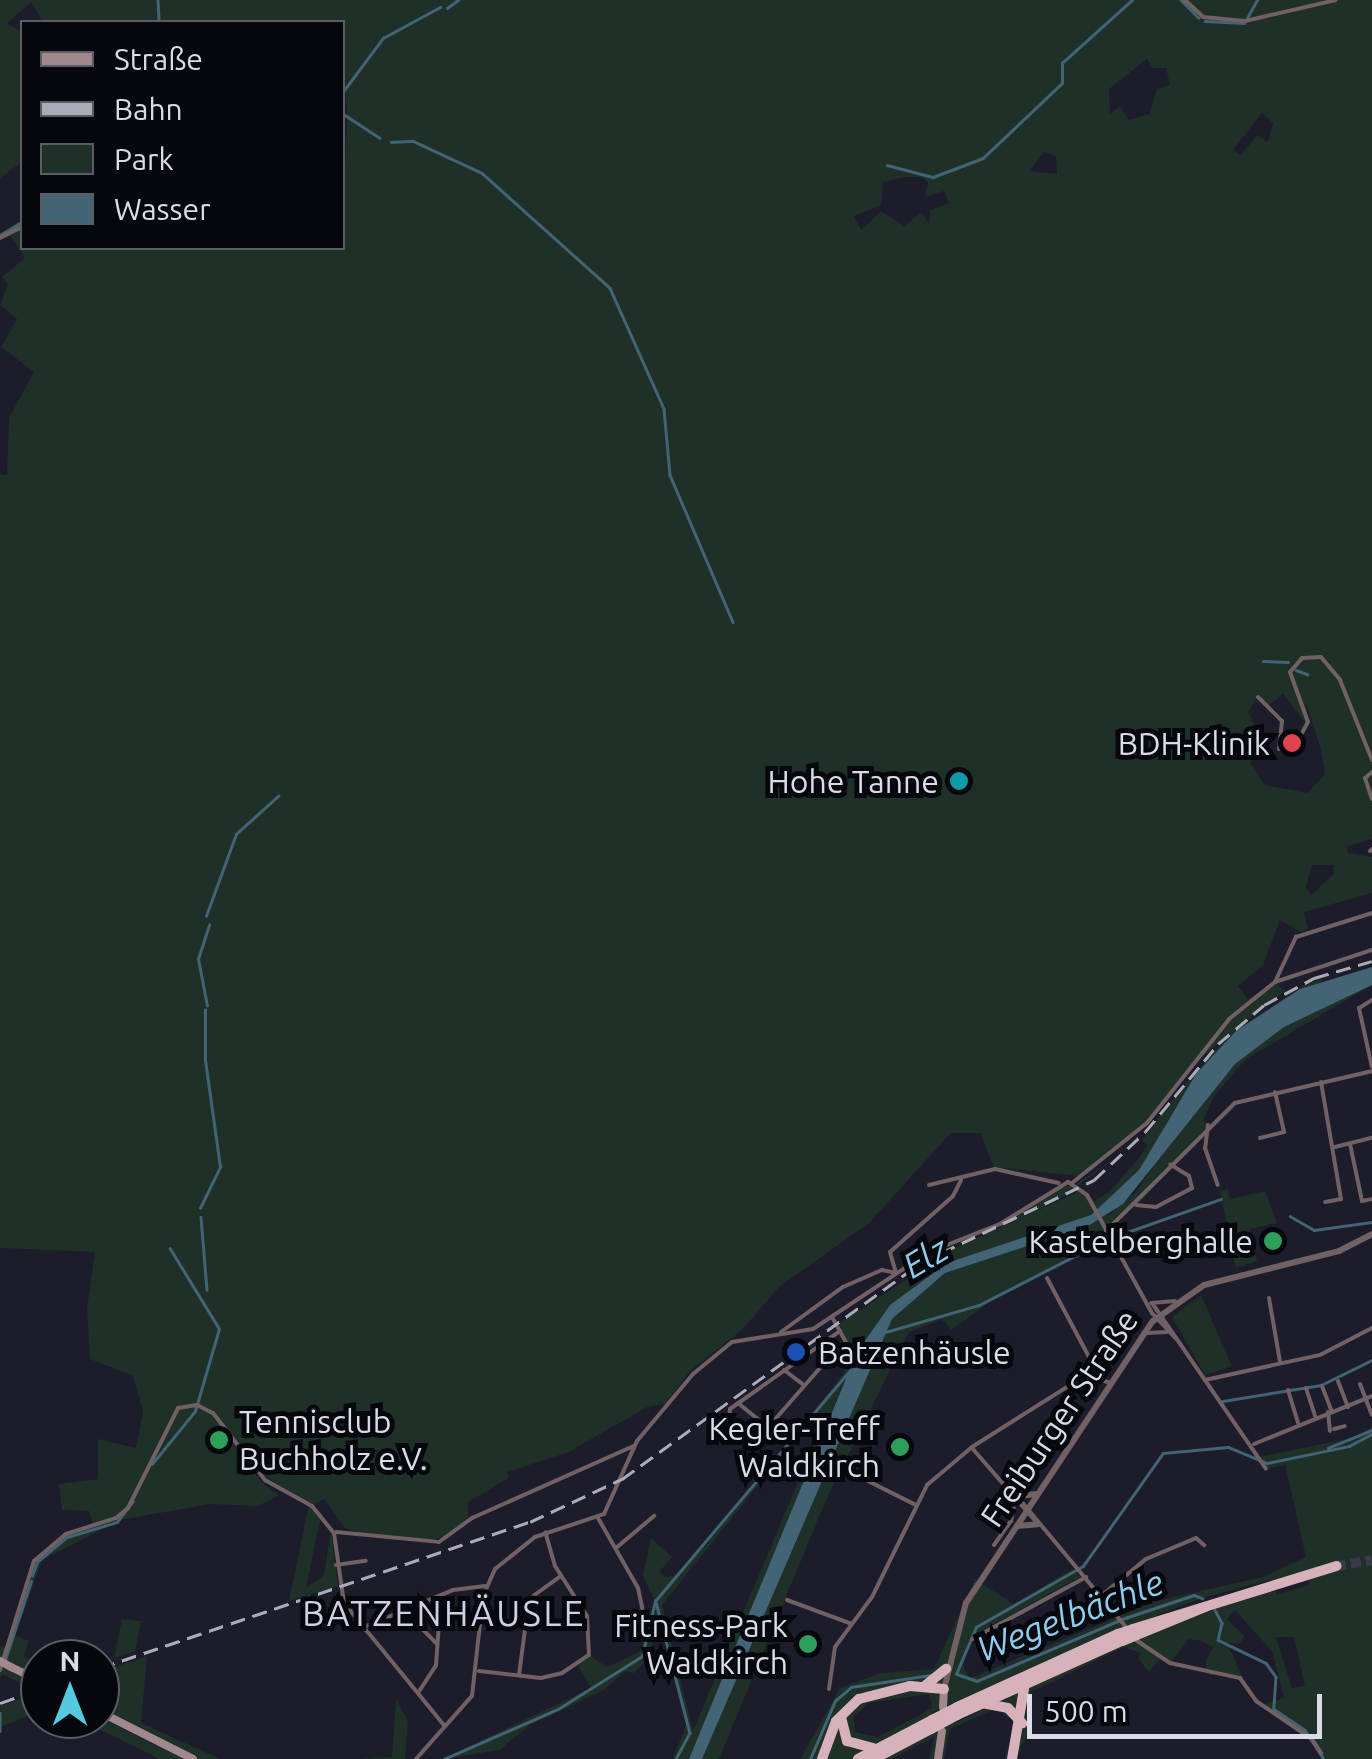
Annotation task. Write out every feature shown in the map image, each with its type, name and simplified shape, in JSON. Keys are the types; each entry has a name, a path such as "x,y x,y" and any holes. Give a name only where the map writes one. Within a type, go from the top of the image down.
{"highway":[{"path":"858,1759 935,1727 957,1711 1126,1632 1336,1566"},
{"path":"957,1711 982,1704 1126,1632"},
{"path":"928,1684 946,1669"},
{"path":"1012,1759 1022,1723 1026,1682"},
{"path":"822,1759 840,1715 872,1693 928,1684 944,1686"},
{"path":"982,1704 1004,1706 1022,1723"},
{"path":"840,1715 850,1743 876,1753"}],"main road":[{"name":"Freiburger Straße","path":"944,1686 944,1707"},
{"path":"120,1723 191,1758"},
{"path":"935,1727 938,1759"}],"street":[{"path":"1185,0 1203,17 1246,20 1336,0"},
{"path":"1258,697 1282,722 1279,750 1293,750 1308,722 1290,672 1302,658 1321,657 1340,680 1372,760"},
{"path":"1372,772 1365,778 1372,799"},
{"path":"1275,982 1301,932 1372,913"},
{"path":"929,1185 995,1170 1058,1183 1074,1180 1139,1131 1231,1016 1275,982 1372,950"},
{"path":"1105,1229 1136,1205 1170,1164 1235,1103 1372,1069 1359,1008 1370,1000"},
{"path":"1321,1082 1335,1146 1341,1200 1325,1202"},
{"path":"1260,1138 1284,1132 1275,1092"},
{"path":"1208,1125 1206,1148 1218,1184"},
{"path":"1335,1146 1372,1138"},
{"path":"1350,1144 1362,1201 1372,1199"},
{"path":"1136,1205 1142,1211 1156,1207 1192,1188 1189,1176 1170,1164"},
{"path":"896,1273 890,1252 914,1225 953,1196 960,1178"},
{"path":"1074,1180 1143,1297 1254,1444 1264,1466"},
{"path":"416,1759 468,1705 478,1671 485,1586 509,1556 545,1532 598,1518 610,1506 634,1446 722,1348 832,1318 896,1273 1000,1224 1058,1183"},
{"name":"Freiburger Straße","path":"944,1686 966,1603 1158,1316 1175,1301 1219,1280 1339,1252 1372,1234"},
{"path":"1118,1255 1172,1237 1180,1257 1189,1255"},
{"path":"781,1335 781,1328 843,1287 882,1270 896,1273"},
{"path":"1047,1278 1098,1374 1110,1383"},
{"path":"1143,1297 1152,1303 1174,1338"},
{"path":"1269,1298 1280,1362"},
{"path":"1152,1303 1175,1301"},
{"path":"832,1318 840,1331 846,1349 804,1386 754,1442 735,1428 727,1412 840,1331"},
{"path":"1205,1380 1336,1349 1372,1328"},
{"path":"1142,1335 1167,1332"},
{"path":"784,1370 804,1386"},
{"path":"828,1689 835,1648 928,1486 972,1447 1086,1375 1098,1374"},
{"path":"1338,1381 1348,1406"},
{"path":"1360,1384 1372,1415"},
{"path":"1322,1386 1332,1430 1345,1426"},
{"path":"1306,1388 1315,1416"},
{"path":"1288,1390 1298,1422"},
{"path":"1254,1444 1298,1422 1372,1396"},
{"path":"738,1403 768,1428"},
{"path":"0,1670 34,1561 66,1534 116,1518 134,1496 170,1416 196,1406 217,1416 265,1480 312,1506 334,1532 341,1598 445,1726"},
{"path":"334,1532 439,1542 472,1518 634,1446"},
{"path":"972,1447 1077,1565 1126,1632 1148,1654 1210,1676 1240,1678 1256,1700 1312,1739 1320,1753"},
{"path":"862,1478 916,1505"},
{"path":"1018,1496 1038,1493"},
{"path":"994,1545 1011,1521 1018,1496"},
{"path":"616,1548 654,1516"},
{"path":"598,1518 644,1609 644,1616 633,1620"},
{"path":"1016,1526 1040,1524"},
{"path":"478,1671 519,1675 562,1673 589,1655 587,1616 561,1576 545,1532"},
{"path":"1102,1595 1146,1559 1196,1538 1204,1545"},
{"path":"336,1565 366,1561"},
{"path":"972,1639 1084,1574"},
{"path":"519,1675 528,1599 561,1576"},
{"path":"364,1628 402,1608 485,1586"},
{"path":"418,1693 434,1674 441,1595"},
{"path":"787,1600 852,1624"},
{"path":"402,1608 437,1644"}],"green space":[{"path":"0,0 1372,0 1372,839 1347,846 1348,853 1372,857 1372,893 1304,912 1308,929 1301,932 1280,920 1263,965 1238,986 1248,999 1275,982 1285,991 1197,1061 1131,1139 1078,1176 994,1167 980,1133 951,1133 868,1224 780,1286 743,1329 690,1371 665,1404 647,1407 569,1452 507,1472 509,1478 468,1502 468,1517 449,1535 429,1541 371,1536 345,1528 324,1499 313,1505 321,1515 306,1588 324,1575 331,1529 338,1586 289,1601 309,1504 262,1474 213,1413 261,1482 279,1495 258,1506 210,1504 120,1520 42,1560 15,1636 23,1639 20,1639 20,1683 2,1674 0,1679 0,1646 7,1649 35,1561 66,1534 93,1524 89,1511 62,1510 59,1484 98,1479 98,1439 136,1448 143,1411 133,1376 90,1359 87,1309 95,1252 0,1248 0,474 7,475 9,418 34,372 1,347 17,319 0,305 8,285 2,277 25,258 10,235 0,239 0,233 20,221 20,250 345,250 347,115 345,20 42,20 31,2 7,23 20,31 20,163 0,178","holes":["1147,59 1152,68 1166,68 1170,85 1157,89 1149,114 1129,120 1120,106 1110,114 1109,89","1262,113 1273,123 1268,142 1257,135 1241,155 1233,150","1044,152 1056,156 1057,174 1030,171","921,177 928,182 925,197 944,191 949,203 930,210 929,224 922,212 904,226 881,211 861,230 854,216 881,205 883,182","1283,694 1307,725 1306,702 1321,750 1325,774 1308,793 1265,785 1250,762 1264,746 1248,712 1257,697 1268,706","1312,865 1333,865 1334,874 1311,895 1306,887"]},
{"path":"1372,963 1324,979 1178,1104 1139,1170 1091,1215 947,1263 890,1305 857,1352 689,1759 673,1759 686,1725 659,1620 648,1659 634,1673 625,1671 604,1690 530,1725 499,1750 443,1759 591,1688 577,1664 589,1655 607,1667 641,1651 655,1601 643,1575 651,1538 672,1557 660,1571 665,1577 676,1575 703,1549 845,1372 834,1360 849,1349 839,1324 951,1250 1082,1190 1095,1201 1109,1192 1140,1157 1147,1145 1142,1140 1183,1086 1232,1033 1305,984","holes":["816,1413 825,1418 693,1731 662,1605"]},
{"path":"1372,985 1246,1059 1214,1096 1203,1120 1208,1125 1142,1200 1103,1231 1107,1243 1008,1289 951,1330 942,1319 909,1332 826,1500 719,1759 702,1759 892,1319 945,1273 1110,1214 1136,1192 1184,1121 1235,1064 1284,1027"},
{"path":"1120,1155 1061,1198 1007,1224 1058,1186 1073,1186"},
{"path":"1228,1189 1230,1199 1265,1191 1277,1223 1250,1229 1257,1261 1236,1268 1220,1191"},
{"path":"1201,1295 1232,1366 1205,1375 1172,1317"},
{"path":"1372,1427 1372,1759 1324,1759 1312,1739 1262,1705 1284,1698 1272,1651 1235,1610 1227,1619 1244,1636 1240,1643 1219,1644 1229,1647 1244,1681 1227,1673 1210,1675 1205,1662 1213,1647 1202,1641 1189,1639 1170,1663 1160,1659 1149,1672 1138,1658 1141,1653 1124,1647 1031,1692 1029,1731 1016,1759 1005,1759 1015,1723 997,1708 950,1729 944,1759 929,1759 934,1737 892,1759 800,1759 840,1688 881,1673 934,1669 975,1579 1013,1604 1073,1569 1080,1577 970,1637 963,1665 970,1678 1156,1601 1263,1577 1306,1557 1285,1465 1264,1469 1259,1457 1352,1438","holes":["1346,1560 1343,1568 1309,1579 1308,1585 1277,1595 1274,1587 1122,1644 931,1734 932,1712 1088,1642 1202,1598","1276,1637 1294,1637 1305,1686 1292,1688","929,1694 932,1708 878,1737 855,1732 854,1716 869,1703"]},
{"path":"122,1619 141,1621 135,1651 120,1656 118,1639"},
{"path":"147,1656 141,1723 220,1759 188,1759 120,1721 120,1665"},
{"path":"396,1699 408,1721 405,1759 358,1759 392,1757"},
{"path":"20,1700 20,1719 1,1727 0,1706"},
{"path":"120,1727 184,1759 160,1759 119,1739"}],"water":[{"path":"1372,967 1372,985 1284,1027 1235,1064 1123,1204 1088,1226 945,1273 892,1319 702,1759 689,1759 857,1352 890,1305 947,1263 1091,1215 1139,1170 1196,1074 1236,1031 1300,989"}],"waterway":[{"path":"158,0 159,20"},
{"path":"447,8 458,0"},
{"path":"887,165 933,177 983,158 1062,83 1062,63 1132,0"},
{"path":"1181,0 1199,18"},
{"path":"1247,18 1257,0"},
{"path":"345,89 383,38 440,7"},
{"path":"1205,21 1244,23"},
{"path":"345,115 380,138"},
{"path":"391,142 413,141 482,173 610,288 664,409 670,475 733,622"},
{"path":"0,235 20,223"},
{"path":"1263,661 1288,662"},
{"path":"1296,670 1307,674"},
{"path":"206,916 236,834 278,796"},
{"path":"207,1006 198,959 209,925"},
{"path":"200,1208 220,1167 205,1060 205,1010"},
{"path":"1116,1236 1221,1199"},
{"path":"1290,1216 1314,1230 1372,1222"},
{"path":"201,1217 207,1290"},
{"path":"882,1333 979,1305 1106,1240"},
{"path":"152,1464 195,1411 219,1329 170,1249"},
{"path":"1223,1401 1321,1385 1372,1360"},
{"path":"444,1759 558,1709 642,1656 655,1601 850,1370"},
{"path":"1328,1448 1372,1430"},
{"path":"956,1674 976,1627 1083,1566 1163,1453 1228,1447 1267,1463 1349,1446 1372,1434"},
{"path":"32,1576 37,1562 67,1537 117,1522 133,1501"},
{"path":"5,1660 31,1581"},
{"name":"Wegelbächle","path":"957,1674 977,1681 1125,1618 1194,1595 1202,1598"},
{"path":"656,1602 690,1733 676,1759"},
{"name":"Wegelbächle","path":"1215,1610 1222,1623 1218,1640 1266,1663 1276,1677 1274,1709 1305,1730 1324,1759"},
{"path":"810,1759 835,1701 851,1687 930,1675"},
{"path":"0,1713 0,1731"}],"tunnel":[{"path":"1336,1566 1372,1560"}],"railway":[{"path":"120,1661 530,1522 622,1479 920,1263 1094,1180 1145,1132 1218,1044 1264,1005 1314,978 1372,961"},
{"path":"0,1703 20,1696"}],"place":[{"name":"BDH-Klinik","path":"1292,743"},
{"name":"Hohe Tanne","path":"959,781"},
{"name":"Kastelberghalle","path":"1273,1241"},
{"name":"Batzenhäusle","path":"796,1352"},
{"name":"Tennisclub Buchholz e.V.","path":"219,1440"},
{"name":"Kegler-Treff Waldkirch","path":"900,1447"},
{"name":"Fitness-Park Waldkirch","path":"808,1644"}],"district":[{"name":"BATZENHÄUSLE","path":"444,1613"}],"water label":[{"name":"Elz","path":"925,1257"}]}
